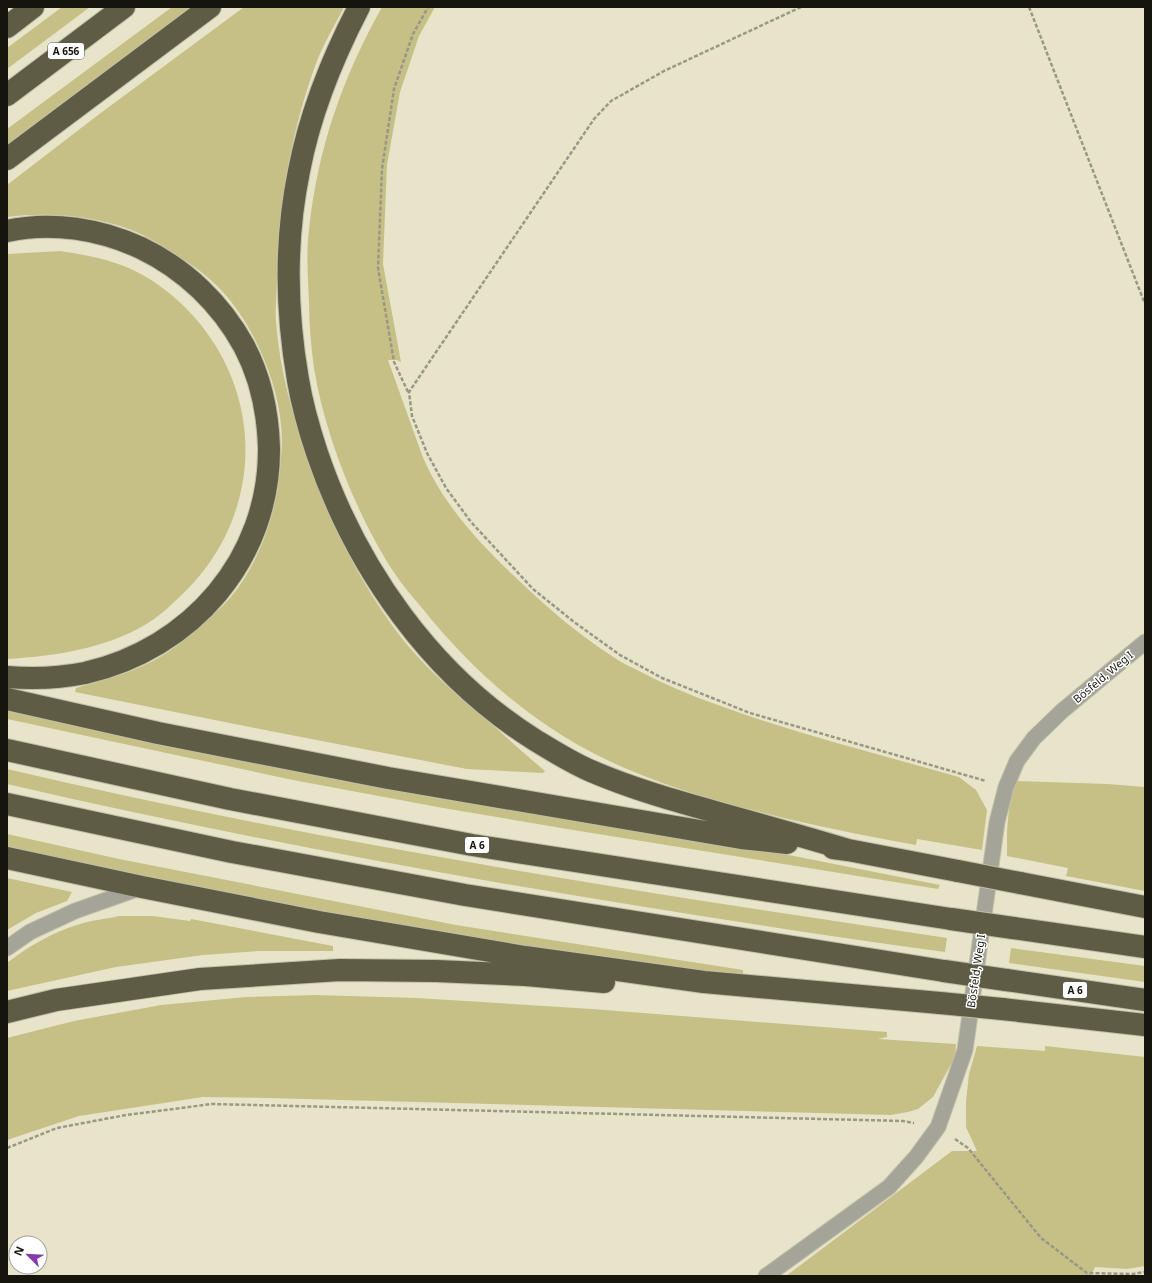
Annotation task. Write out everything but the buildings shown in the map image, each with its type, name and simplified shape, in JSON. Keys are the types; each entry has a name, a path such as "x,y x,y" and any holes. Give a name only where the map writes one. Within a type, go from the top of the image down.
{"highway":[{"path":"7,27 34,7"},
{"name":"A 656","path":"7,95 124,7"},
{"path":"7,159 210,7"},
{"path":"359,7 329,70 309,128 299,172 291,232 289,265 292,332 298,380 309,428 342,516 374,575 401,615 431,651 480,698 534,740 589,770 637,789 848,850"},
{"path":"7,231 15,229 54,228 80,229 103,233 153,254 176,268 200,288 233,327 260,383 267,416 269,466 262,509 242,557 231,576 213,598 204,608 180,628 139,654 120,662 86,672 64,676 23,678 7,677"},
{"path":"7,699 158,734 388,778 741,838 848,850 1145,907"},
{"name":"A 6","path":"7,750 230,799 472,844 951,919 1145,946"},
{"name":"A 6","path":"7,804 232,852 465,895 944,971 1145,1000"},
{"path":"7,858 142,887 327,923 525,957 704,982 1002,1009 1145,1025"},
{"path":"7,1012 56,1000 200,979 340,970 436,971 526,975 609,982 704,982"}],"lane":[{"name":"Bösfeld, Weg I","path":"766,1276 889,1187 916,1157 938,1127 965,1050 997,822 1006,787 1017,761 1034,738 1062,711 1145,642"},
{"path":"7,948 30,932 75,911 142,887"}],"path":[{"path":"428,7 413,34 394,89 382,169 378,268 394,362 409,392 412,416 427,453 446,488 471,522 533,589 574,622 620,655 662,678 750,713 1006,787"},
{"path":"409,392 594,119 611,101 664,71 801,7"},
{"path":"1030,7 1145,304"},
{"path":"7,1148 57,1128 126,1115 212,1104 903,1121 938,1127 968,1148 1041,1238 1087,1273 1134,1274 1145,1272"}],"shaded area":[{"path":"62,7 90,7 7,69 7,48"},
{"path":"172,7 191,7 7,145 7,129"},
{"path":"244,7 344,7 317,61 300,114 293,141 283,196 278,251 276,317 284,379 305,452 321,493 340,537 363,581 389,622 404,641 437,676 545,771 543,773 467,769 75,692 76,688 123,674 160,657 192,634 230,598 258,554 275,504 282,442 279,407 269,371 253,336 233,304 221,290 203,274 154,241 132,230 112,224 82,217 52,215 7,217 7,185 98,115"},
{"path":"382,7 435,7 419,36 400,92 387,165 383,264 401,362 397,360 388,360 422,455 449,504 485,548 536,597 587,639 624,664 708,702 838,743 959,777 976,790 987,810 982,850 917,839 916,845 790,819 740,807 685,791 611,762 547,726 502,691 480,672 440,630 398,579 362,516 332,442 314,368 309,318 308,239 313,200 319,170 334,114 344,87 355,61"},
{"path":"60,251 106,260 124,266 143,275 170,294 201,325 223,359 238,395 245,432 244,469 237,506 223,541 202,573 159,615 138,629 102,644 45,656 7,659 7,254"},
{"path":"7,708 672,835 794,856 940,885 938,889 567,829 293,780 7,719"},
{"path":"7,769 240,820 358,842 593,883 947,938 945,952 611,902 376,861 192,824 7,784"},
{"path":"1016,781 1108,784 1145,787 1145,891 1066,876 1068,868 1007,856 1009,808"},
{"path":"7,834 119,859 456,925 743,970 743,976 628,963 382,924 146,877 7,847"},
{"path":"7,878 72,892 67,901 36,913 7,930"},
{"path":"119,916 153,916 190,921 191,919 333,946 333,951 258,951 203,955 116,967 7,991 7,963 24,951 51,935 70,927 89,921"},
{"path":"1011,948 1145,966 1145,982 1009,963"},
{"path":"315,995 417,998 592,1009 887,1032 887,1037 878,1039 956,1044 955,1057 933,1097 918,1109 891,1115 203,1097 79,1116 7,1140 7,1038 74,1021 161,1005 246,997"},
{"path":"977,1046 1045,1051 1045,1046 1145,1057 1145,1266 1127,1269 1095,1267 1091,1276 786,1276 952,1151 977,1151 966,1127 966,1101 969,1074"}]}
